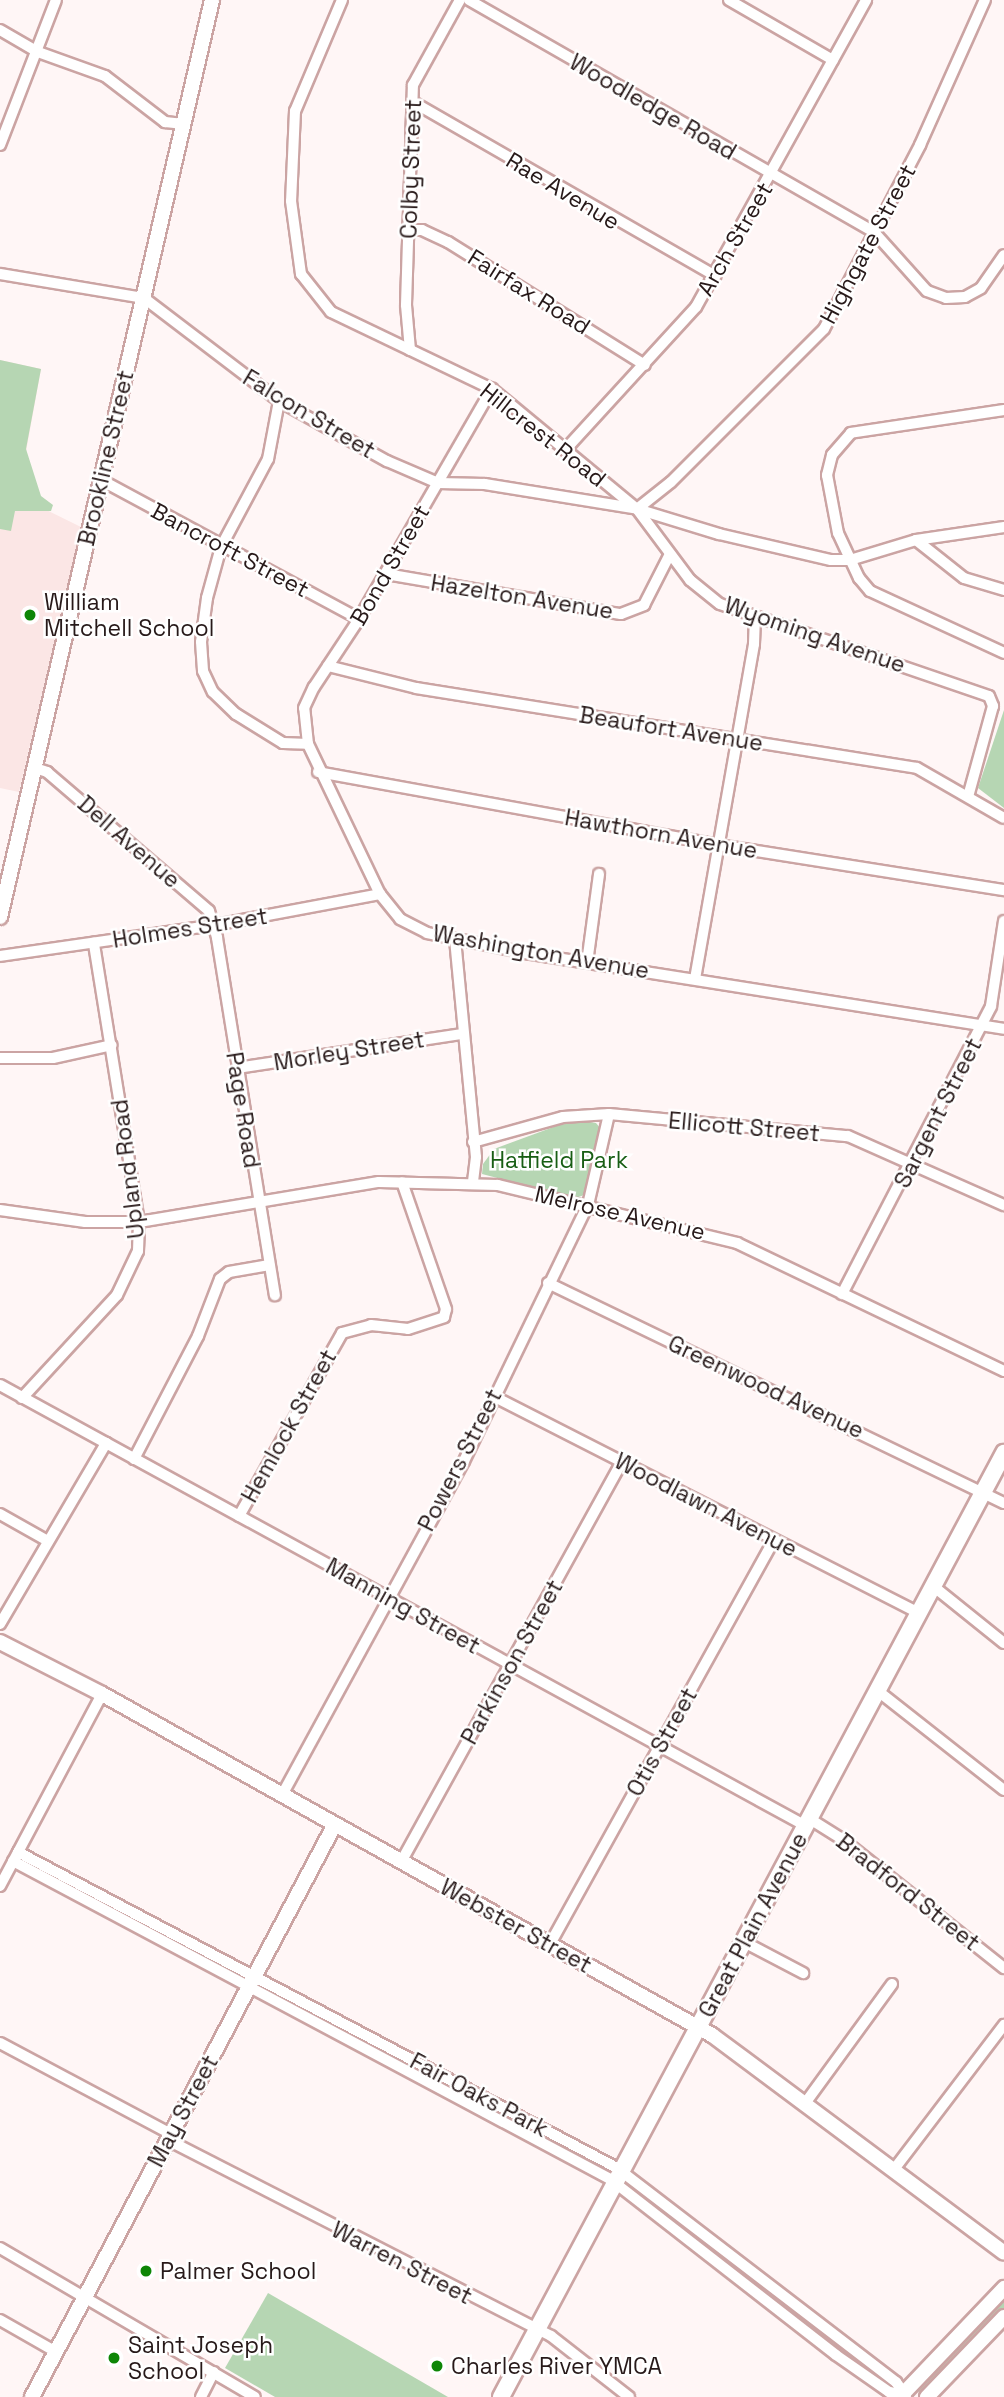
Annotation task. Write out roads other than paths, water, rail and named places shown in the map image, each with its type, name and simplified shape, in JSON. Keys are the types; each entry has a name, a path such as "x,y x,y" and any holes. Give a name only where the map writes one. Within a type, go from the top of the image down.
{"main road":[{"name":"Great Plain Avenue","path":"501,2397 1004,1452"}],"street":[{"path":"0,145 56,0"},
{"name":"Brookline Street","path":"0,917 212,0"},
{"name":"Hillcrest Road","path":"342,0 295,111 290,201 294,253 301,274 331,312 492,389 637,509 777,549 850,560 916,540 1004,527"},
{"name":"Colby Street","path":"410,350 406,305 413,85 429,49 460,0"},
{"name":"Woodledge Road","path":"469,0 874,232"},
{"path":"729,0 833,60"},
{"name":"Arch Street","path":"565,450 679,330 715,276 866,0"},
{"name":"Highgate Street","path":"637,509 671,482 824,329 860,267 874,232 920,145 985,0"},
{"path":"0,30 38,52 105,76 155,117 184,124"},
{"name":"Rae Avenue","path":"412,102 715,276"},
{"name":"Fairfax Road","path":"409,230 422,230 448,242 645,365"},
{"path":"874,232 910,278 926,291 946,298 965,297 981,288 1004,255"},
{"name":"Falcon Street","path":"0,274 144,298 279,401 387,461 438,483 485,484 637,509"},
{"name":"Bond Street","path":"308,744 304,708 386,574 492,389"},
{"path":"279,401 268,458 220,547 204,620 203,671 213,692 236,714 283,743 308,744"},
{"path":"1004,410 887,426 843,439 827,475 838,533 850,560 870,591 1004,653"},
{"name":"Bancroft Street","path":"101,480 220,547 359,619"},
{"name":"Wyoming Avenue","path":"637,509 670,556 703,593 755,618 989,696 993,706 968,797"},
{"path":"916,540 964,578 1004,590"},
{"name":"Hazelton Avenue","path":"386,574 621,614 644,605 670,556"},
{"path":"695,979 738,740 755,618"},
{"name":"Beaufort Avenue","path":"328,666 416,688 917,768 1004,817"},
{"name":"Washington Avenue","path":"308,744 318,772 380,894 400,919 427,933 587,963 1004,1029"},
{"name":"Dell Avenue","path":"35,768 47,772 209,911 215,925"},
{"name":"Hawthorn Avenue","path":"318,772 719,845 1004,890"},
{"path":"587,963 599,874"},
{"name":"Holmes Street","path":"0,956 215,925 380,894"},
{"name":"Sargent Street","path":"842,1294 982,1025 990,1006 1004,921"},
{"name":"Page Road","path":"215,925 275,1295"},
{"path":"455,939 473,1142 473,1182"},
{"name":"Upland Road","path":"22,1398 117,1295 138,1251 139,1222 94,943"},
{"name":"Morley Street","path":"237,1068 462,1034"},
{"path":"0,1058 53,1058 112,1045"},
{"name":"Ellicott Street","path":"473,1142 564,1117 609,1114 848,1136 913,1162 1004,1205"},
{"name":"Powers Street","path":"282,1795 464,1461 493,1396 588,1205 609,1114"},
{"name":"Melrose Avenue","path":"0,1210 85,1222 139,1222 402,1181 473,1182 588,1205 718,1236 1004,1371"},
{"name":"Hemlock Street","path":"239,1516 342,1333 372,1325 408,1329 444,1317 446,1309 402,1181"},
{"path":"134,1458 198,1336 220,1279 229,1272 269,1265"},
{"name":"Greenwood Avenue","path":"548,1283 1004,1503"},
{"name":"Manning Street","path":"0,1385 660,1746 808,1822"},
{"name":"Woodlawn Avenue","path":"493,1396 919,1613"},
{"path":"0,1624 106,1443"},
{"name":"Parkinson Street","path":"401,1862 622,1461"},
{"path":"0,1514 48,1541"},
{"name":"Otis Street","path":"550,1944 774,1540"},
{"path":"933,1586 1004,1643"},
{"name":"Webster Street","path":"0,1642 102,1694 699,2027 806,2102 1004,2253"},
{"path":"878,1691 1004,1790"},
{"path":"0,1886 102,1694"},
{"name":"Bradford Street","path":"808,1822 1004,1968"},
{"name":"May Street","path":"32,2397 335,1824"},
{"name":"Fair Oaks Park","path":"15,1857 251,1982 431,2070 619,2177 729,2255 838,2341 896,2382 903,2396"},
{"path":"744,1942 803,1973"},
{"name":"Fair Oaks Park","path":"251,1982 425,2081 619,2177 721,2265 830,2351 889,2392 903,2396"},
{"path":"806,2102 892,1984"},
{"path":"894,2168 1004,2025"},
{"name":"Warren Street","path":"0,2043 169,2137 537,2329 629,2397"},
{"path":"425,2081 431,2070"},
{"path":"0,2248 255,2397"},
{"path":"721,2265 729,2255"},
{"path":"903,2396 1004,2288"},
{"path":"927,2397 1004,2317"},
{"path":"0,2320 56,2352"},
{"path":"830,2351 838,2341"},
{"path":"201,2397 214,2372"}],"place":[{"name":"William Mitchell School","path":"30,615"},
{"name":"Palmer School","path":"146,2271"},
{"name":"Saint Joseph School","path":"114,2358"},
{"name":"Charles River YMCA","path":"437,2366"}],"park label":[{"name":"Hatfield Park","path":"559,1160"}]}
